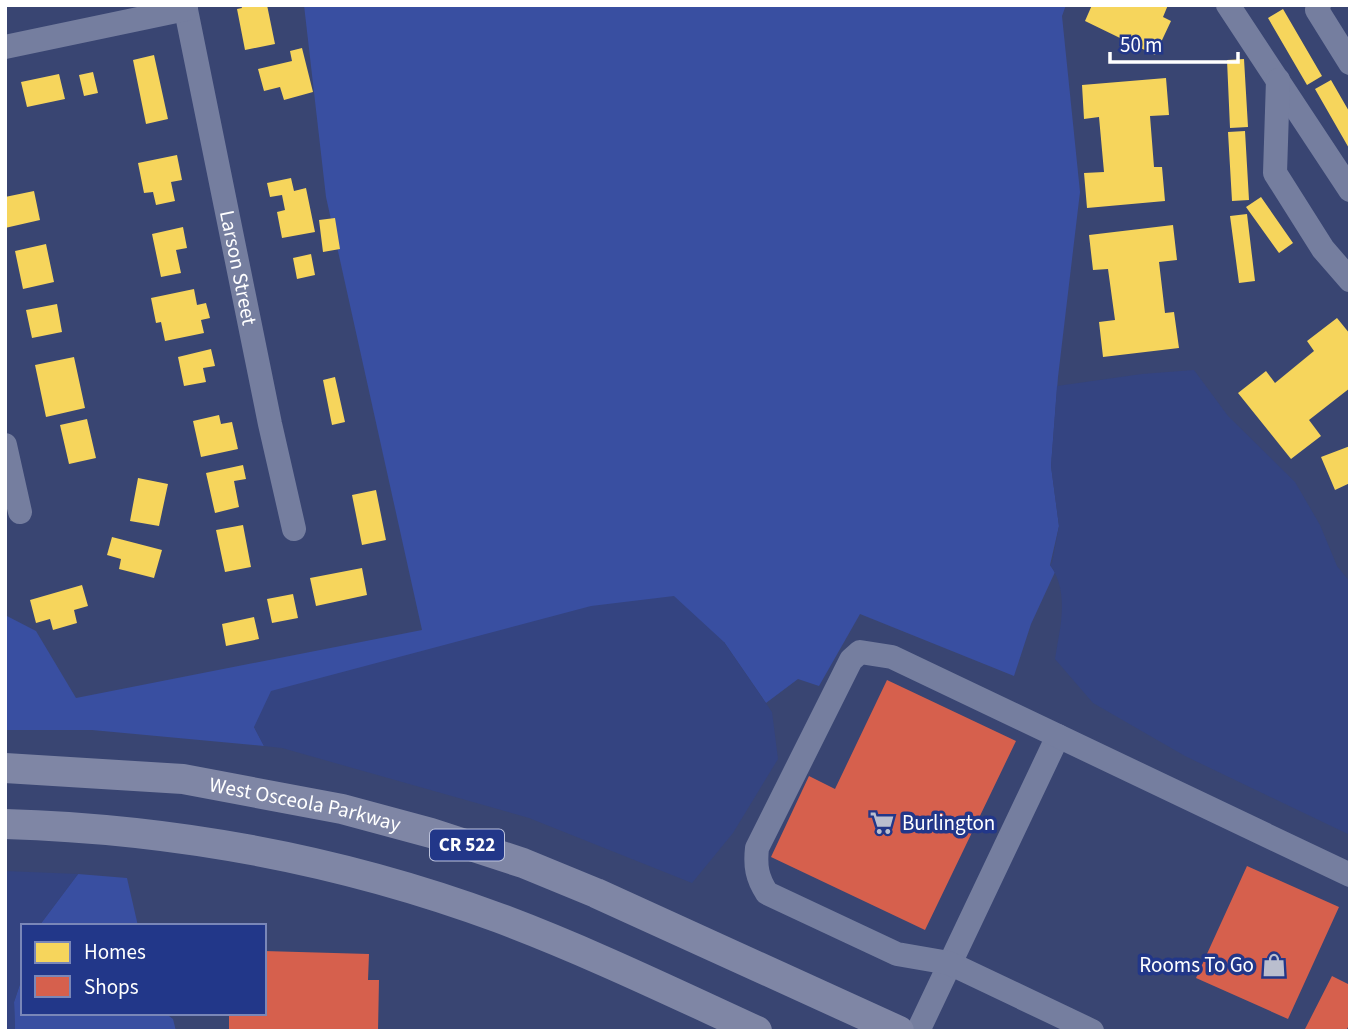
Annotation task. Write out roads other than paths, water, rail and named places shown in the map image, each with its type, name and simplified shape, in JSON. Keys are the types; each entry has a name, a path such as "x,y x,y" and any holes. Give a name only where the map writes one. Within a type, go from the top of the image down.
{"main road":[{"name":"West Osceola Parkway","path":"5,768 183,779 342,809 431,833 523,863 597,893 899,1031"},
{"path":"5,824 109,831 195,841 271,854 355,873 498,918 584,951 758,1031"}],"street":[{"path":"1228,5 1350,190"},
{"path":"1319,5 1317,10 1350,63"},
{"path":"5,47 185,7"},
{"name":"Larson Street","path":"185,7 270,424 295,529"},
{"path":"1278,80 1275,173 1323,249 1350,280"},
{"path":"5,445 20,512"},
{"path":"1092,1031 949,963 897,954 767,893 758,880 755,864 757,848 851,660 860,652 892,657 1350,874"},
{"path":"918,1031 1058,736"}],"place":[{"name":"Burlington","path":"882,823"},
{"name":"Rooms To Go","path":"1274,965"}]}
